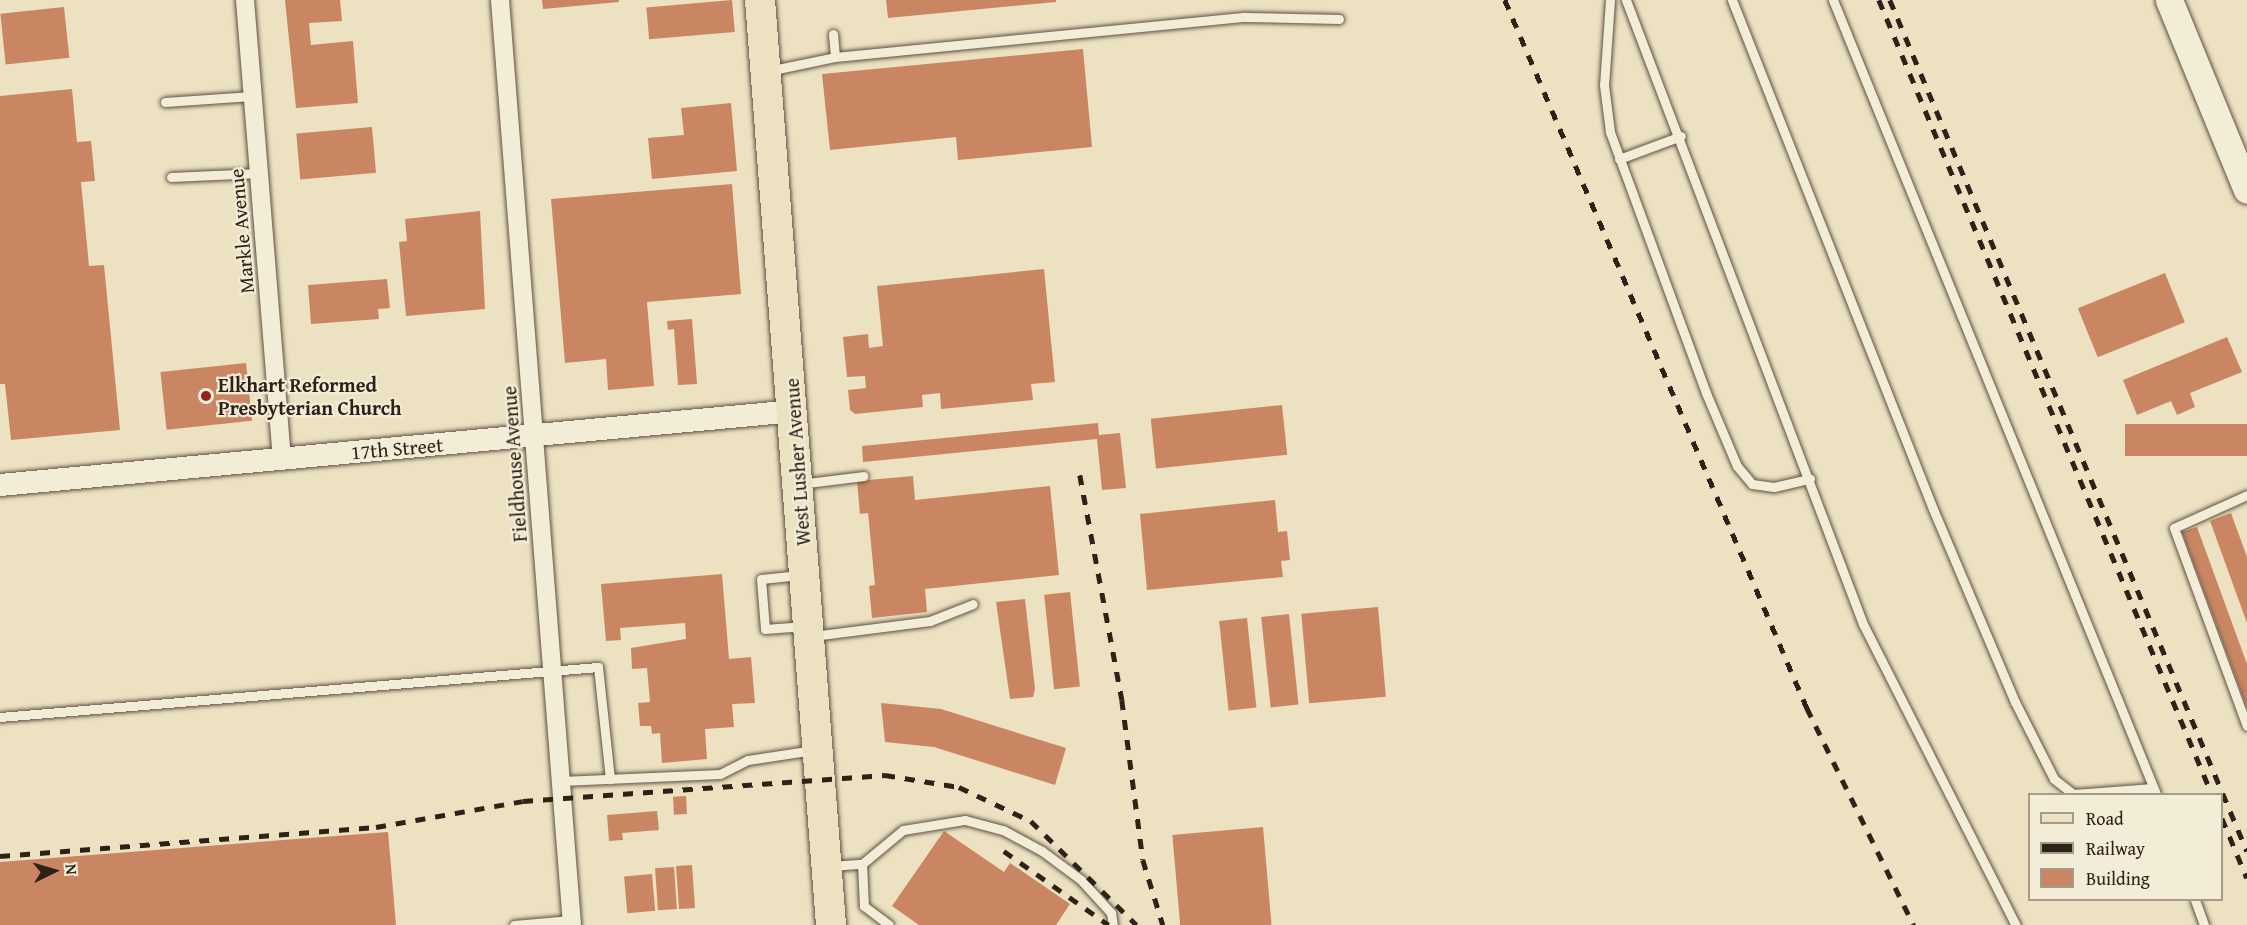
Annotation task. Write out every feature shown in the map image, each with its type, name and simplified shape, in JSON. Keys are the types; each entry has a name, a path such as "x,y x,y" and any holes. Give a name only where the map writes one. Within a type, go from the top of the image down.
{"main road":[{"name":"West Lusher Avenue","path":"760,0 794,411 819,750 825,867 831,925"},
{"path":"2174,0 2247,190"}],"street":[{"name":"Markle Avenue","path":"245,0 282,459"},
{"name":"Fieldhouse Avenue","path":"500,0 572,923"},
{"name":"17th Street","path":"0,485 794,411"}],"lane":[{"path":"1610,0 1604,84 1619,159 1737,466 1752,484 1774,487 1809,479"},
{"path":"1626,0 1681,136 1863,624 2016,925"},
{"path":"1732,0 1933,509 2015,702 2054,779 2072,793"},
{"path":"1833,0 2154,791 2100,793"},
{"path":"766,71 835,57 1245,17 1339,18"},
{"path":"833,34 835,57"},
{"path":"165,102 252,96"},
{"path":"1619,159 1681,136"},
{"path":"171,177 259,172"},
{"path":"799,484 863,476"},
{"path":"2247,495 2174,528 2247,726"},
{"path":"806,574 761,579 765,629 810,631 930,621 973,604"},
{"path":"0,717 598,667 610,779"},
{"path":"561,781 720,774 748,760 819,750"},
{"path":"825,867 861,864 903,830 965,820 1003,830 1042,851 1081,880 1111,913 1113,925"},
{"path":"861,864 864,906 889,925"},
{"path":"2195,901 2204,925"},
{"path":"514,925 572,923"}],"building":[{"path":"285,0 340,0 342,21 309,23 311,45 353,41 358,103 296,108"},
{"path":"542,0 619,0 619,2 543,9"},
{"path":"732,0 735,32 649,39 646,7"},
{"path":"886,0 1056,0 1056,2 888,18"},
{"path":"64,7 69,58 6,64 0,14"},
{"path":"1083,49 1092,147 958,160 956,137 830,150 822,74"},
{"path":"72,89 77,142 91,141 95,181 81,182 89,266 104,265 120,430 11,440 5,384 0,384 0,96"},
{"path":"731,103 737,171 652,179 648,138 684,135 681,108"},
{"path":"372,127 376,173 300,179 296,134"},
{"path":"732,184 741,294 647,302 654,386 608,390 606,359 565,363 551,199"},
{"path":"480,211 485,309 406,316 399,242 407,241 405,219"},
{"path":"1044,269 1055,382 1031,384 1033,400 941,409 940,393 922,395 923,407 855,414 850,410 848,390 866,388 865,376 847,377 843,337 868,334 869,348 883,346 877,286"},
{"path":"2165,273 2185,322 2098,357 2078,308"},
{"path":"387,279 390,308 378,309 379,319 311,324 308,285"},
{"path":"692,319 697,384 678,385 674,329 668,330 667,321"},
{"path":"2227,337 2242,372 2190,393 2195,407 2177,415 2171,401 2137,415 2123,380"},
{"name":"Elkhart Reformed Presbyterian Church","path":"246,363 252,421 167,430 160,372"},
{"path":"1282,405 1287,455 1156,469 1151,419"},
{"path":"1098,423 1099,435 1120,433 1126,488 1102,490 1097,439 863,462 862,446"},
{"path":"2125,424 2247,424 2247,456 2125,456"},
{"path":"913,476 915,500 1050,486 1059,575 925,589 927,612 872,618 869,586 875,585 868,513 860,514 857,481"},
{"path":"1275,500 1278,532 1287,531 1290,560 1281,561 1283,577 1147,590 1140,514"},
{"path":"2231,513 2247,557 2247,623 2210,521"},
{"path":"2197,527 2247,664 2247,708 2182,532"},
{"path":"722,574 729,659 751,657 755,703 732,704 734,727 705,729 707,759 662,763 660,733 652,734 651,726 640,726 638,703 650,702 647,668 632,669 631,648 686,639 685,623 620,628 621,640 606,641 601,584"},
{"path":"1070,592 1080,686 1054,689 1044,595"},
{"path":"1025,599 1035,689 1033,697 1010,699 996,602"},
{"path":"1378,607 1386,697 1309,703 1301,614"},
{"path":"1289,614 1299,705 1271,707 1261,617"},
{"path":"1247,618 1256,708 1229,710 1219,621"},
{"path":"881,703 941,709 1066,748 1055,785 934,747 885,742"},
{"path":"686,796 687,814 674,815 673,797"},
{"path":"657,811 659,830 622,833 623,840 609,841 607,815"},
{"path":"1263,827 1272,925 1180,925 1172,835"},
{"path":"944,831 1004,872 1010,863 1070,904 1056,925 919,925 892,906"},
{"path":"388,832 396,925 0,925 0,862"},
{"path":"692,865 695,908 679,909 676,866"},
{"path":"674,867 677,909 658,910 655,868"},
{"path":"652,874 655,911 627,913 624,876"}],"railway":[{"path":"1505,0 1807,708 1914,925"},
{"path":"1879,0 2212,793"},
{"path":"1890,0 2223,793"},
{"path":"1080,475 1122,700 1143,860 1163,925"},
{"path":"0,856 376,827 523,801 885,775 959,787 1031,821 1137,925"},
{"path":"2223,794 2247,851"},
{"path":"2223,820 2247,878"},
{"path":"1004,851 1109,925"}],"place":[{"name":"Elkhart Reformed Presbyterian Church","path":"206,396"}]}
